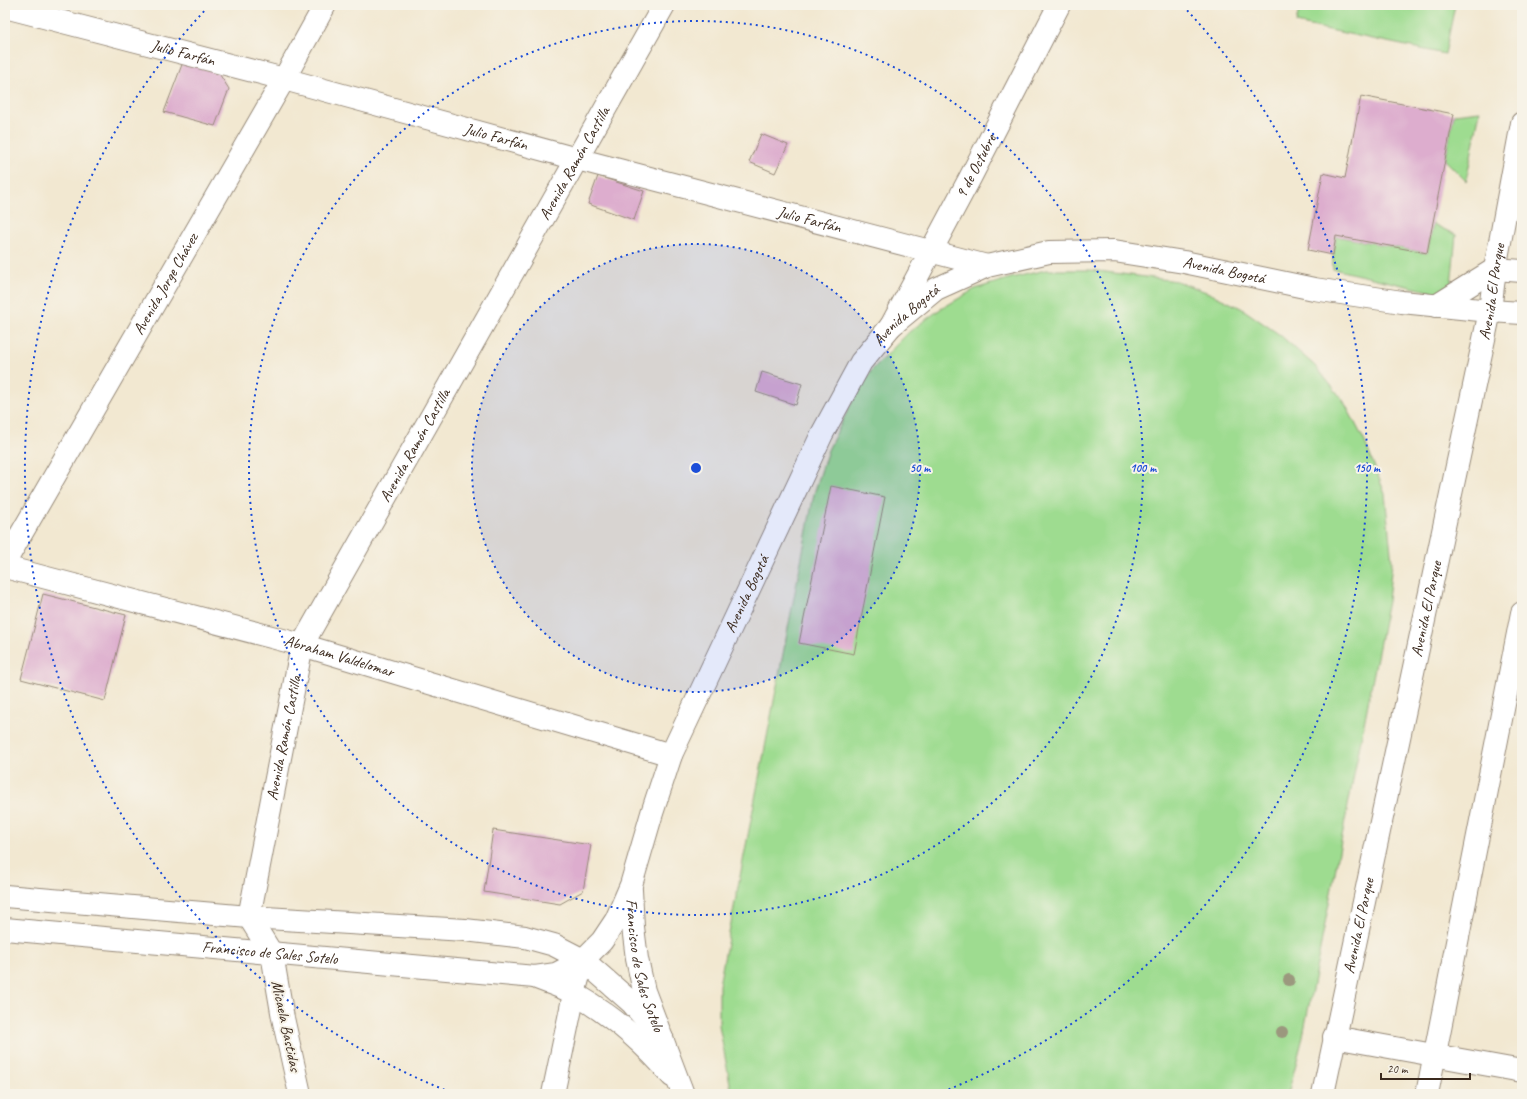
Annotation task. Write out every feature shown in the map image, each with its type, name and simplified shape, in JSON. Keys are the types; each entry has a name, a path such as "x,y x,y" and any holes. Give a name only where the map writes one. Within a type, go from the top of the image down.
{"street":[{"name":"Avenida Jorge Chávez","path":"5,562 284,79 325,5"},
{"name":"Avenida Ramón Castilla","path":"249,917 302,645 664,5"},
{"name":"9 de Octubre","path":"891,326 1059,5"},
{"name":"Julio Farfán","path":"5,8 284,79 577,159 987,266"},
{"name":"Avenida El Parque","path":"1325,1092 1334,1037 1490,312 1495,269 1522,123"},
{"name":"Avenida Bogotá","path":"631,885 652,813 672,755 822,434 861,362 891,326 936,289 987,266 1049,252 1114,251 1184,262 1314,288 1402,302 1490,312 1522,313"},
{"path":"1436,306 1495,269 1522,271"},
{"name":"Abraham Valdelomar","path":"5,567 302,645 672,755"},
{"path":"1427,1094 1522,613"},
{"name":"Francisco de Sales Sotelo","path":"5,929 535,977 556,974 583,960 602,940 616,920 631,885"},
{"name":"Francisco de Sales Sotelo","path":"631,885 633,927 637,959 644,991 682,1091"},
{"path":"5,896 249,917 465,930 525,937 554,945 583,960 632,1003 663,1040"},
{"name":"Micaela Bastidas","path":"249,917 272,954 282,1018 300,1094"},
{"path":"553,1094 574,994 583,960"},
{"name":"Francisco de Sales Sotelo","path":"535,977 574,994 606,1015 638,1041 658,1060 682,1091"},
{"path":"1334,1037 1435,1054 1522,1071"}],"green space":[{"path":"1300,5 1455,5 1445,54 1296,23"},
{"path":"1480,111 1466,181 1445,160 1454,114"},
{"path":"1433,224 1456,235 1450,296 1333,269 1333,255 1336,236 1427,253"},
{"path":"1046,270 1090,270 1177,281 1209,293 1241,308 1280,335 1315,366 1343,400 1365,442 1385,494 1392,562 1388,601 1302,1041 1288,1094 732,1094 719,1025 719,985 814,494 828,450 850,406 872,370 909,332 939,310 975,289 1011,278"}],"building":[{"path":"183,62 218,72 229,89 215,126 164,112"},
{"path":"1361,96 1454,114 1427,253 1336,236 1333,255 1308,250 1323,173 1345,178"},
{"path":"761,134 788,145 775,173 749,162"},
{"path":"598,176 644,191 634,220 588,204"},
{"path":"762,372 802,384 796,405 756,392"},
{"path":"831,486 885,497 854,654 799,643"},
{"path":"43,594 126,615 105,701 21,679"},
{"path":"493,830 591,845 583,891 560,904 484,892"}]}
